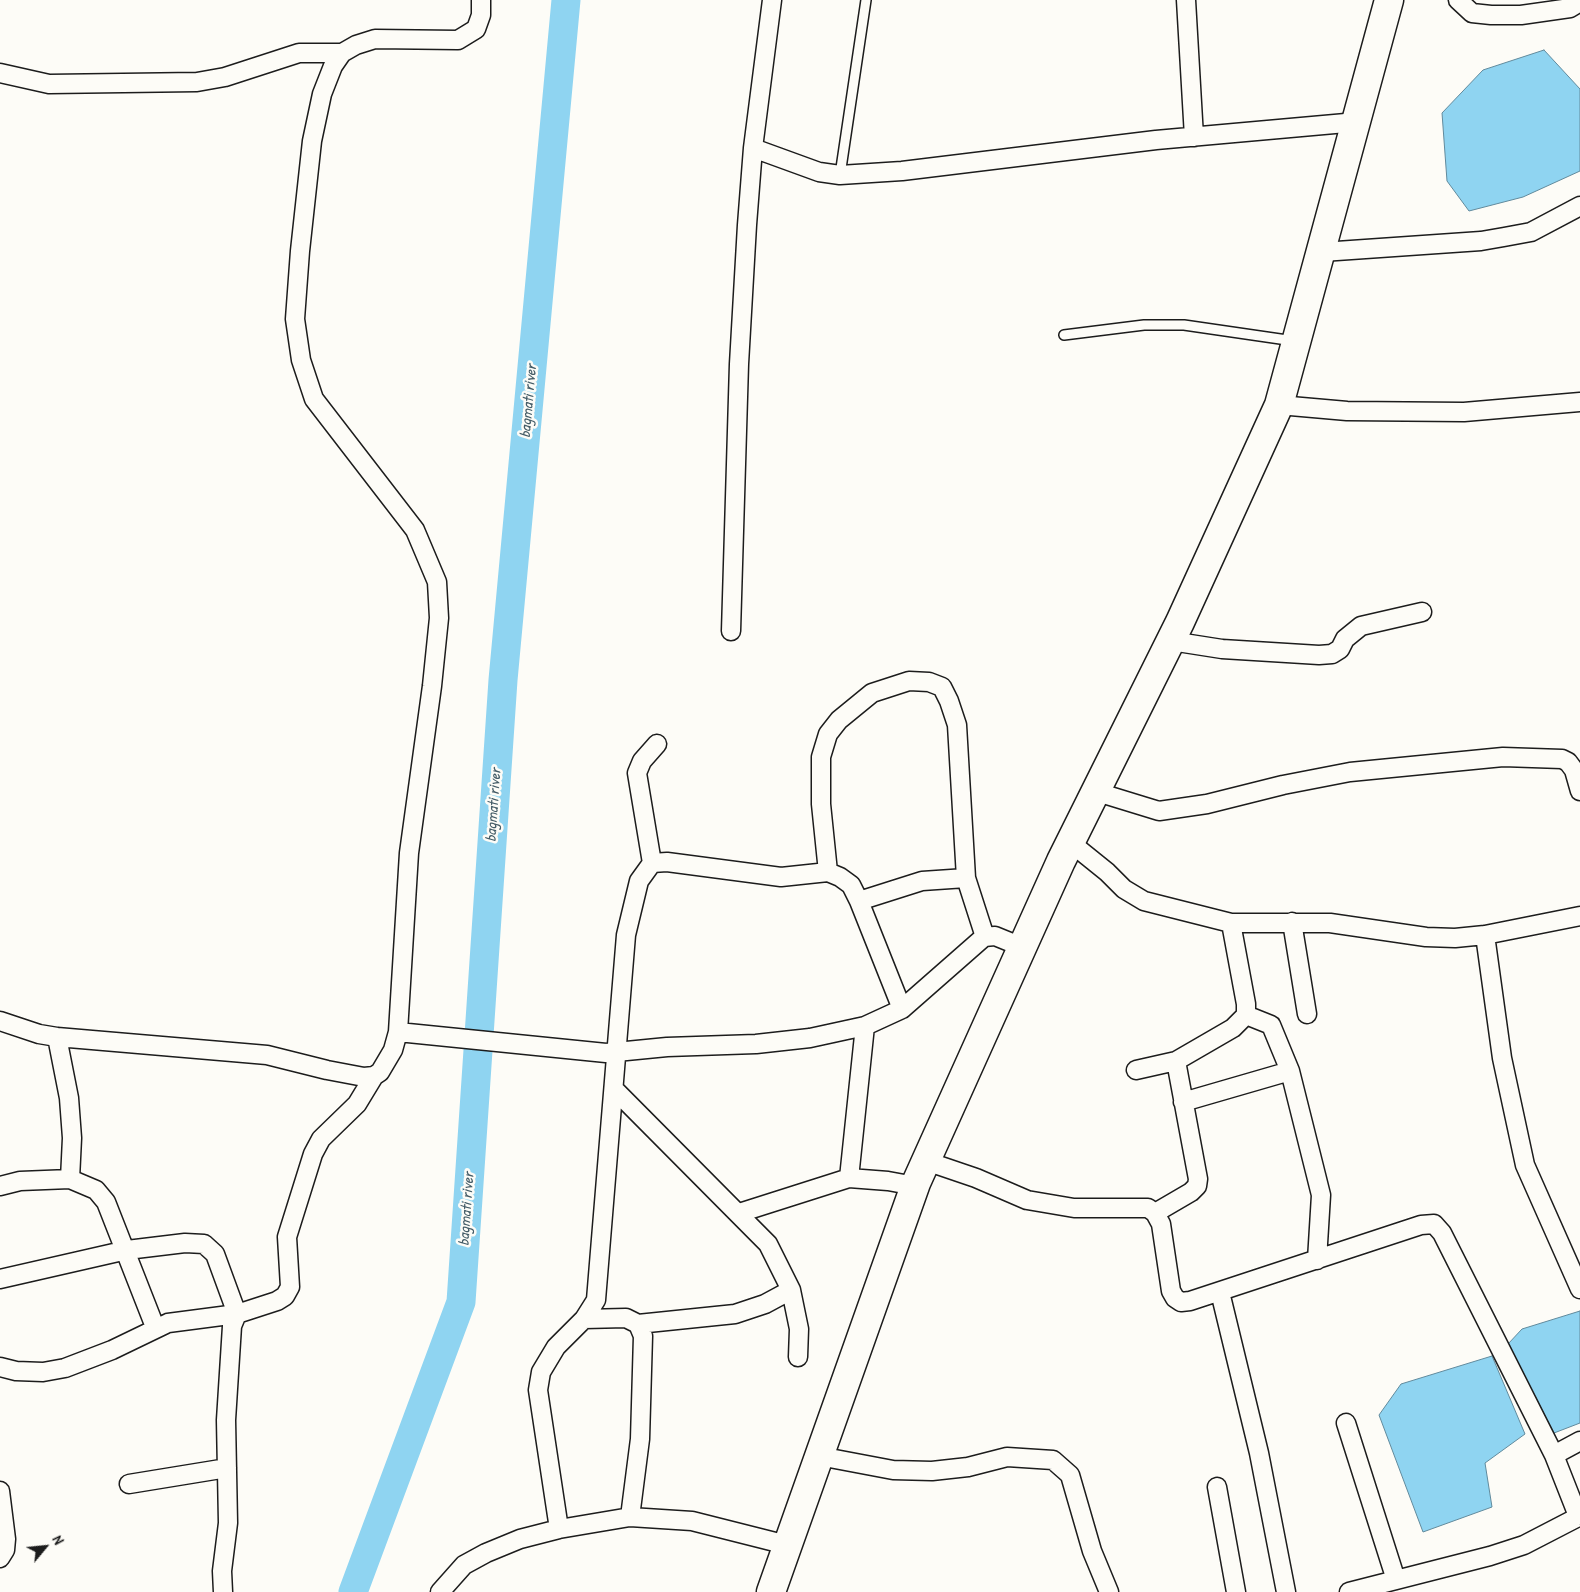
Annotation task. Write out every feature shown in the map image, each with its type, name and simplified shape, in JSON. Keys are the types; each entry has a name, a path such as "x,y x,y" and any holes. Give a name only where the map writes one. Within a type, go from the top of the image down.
{"main road":[{"path":"771,1592 915,1186 1022,947 1171,641 1279,405 1389,0"}],"street":[{"path":"0,1367 16,1371 43,1372 65,1368 112,1350 168,1323 237,1314 277,1301 285,1296 290,1287 287,1237 314,1154 321,1140 357,1104 393,1050 398,1032 409,853 432,686 438,618 437,582 415,530 314,399 301,360 295,319 312,141 322,94 333,66 342,53 356,45 375,39 458,40 476,29 481,15 481,0"},
{"path":"730,631 739,364 753,148 772,0"},
{"path":"1186,0 1194,137"},
{"path":"1458,0 1472,13 1521,15 1570,8 1580,2"},
{"path":"0,73 49,84 197,82 225,77 300,52 342,53"},
{"path":"753,148 819,172 840,175 902,171 1194,137 1357,122"},
{"path":"1322,252 1481,241 1504,237 1531,232 1580,206"},
{"path":"1279,405 1347,410 1464,412 1580,402"},
{"path":"1171,641 1222,648 1319,656 1332,654 1340,649 1349,635 1361,626 1422,612"},
{"path":"828,872 821,804 821,757 828,734 839,720 872,693 909,681 929,682 942,687 950,701 957,725 966,878 985,937"},
{"path":"559,1529 538,1390 541,1372 556,1348 584,1319 596,1300 614,1089 612,1052 626,935 639,881 652,863 637,773 642,761 657,744"},
{"path":"1097,792 1159,811 1207,804 1283,784 1350,772 1503,757 1562,759 1568,762 1574,770 1580,792"},
{"path":"1071,843 1107,872 1124,889 1144,901 1231,923 1330,922 1426,937 1455,938 1485,935 1580,916"},
{"path":"652,863 706,866 782,877 828,872 851,885 902,1009"},
{"path":"859,901 922,881 966,878"},
{"path":"1292,922 1307,1014"},
{"path":"1136,1070 1176,1061 1233,1028 1246,1016 1246,1004 1231,923"},
{"path":"1485,935 1502,1058 1525,1166 1580,1289"},
{"path":"398,1032 612,1052 667,1047 756,1044 810,1038 866,1026 902,1009 985,937 995,936 1022,947"},
{"path":"1246,1016 1271,1025 1290,1072 1321,1195 1317,1260"},
{"path":"0,1021 39,1034 57,1037 268,1055 327,1070 364,1077 374,1076"},
{"path":"849,1178 866,1026"},
{"path":"57,1037 69,1098 72,1138 70,1179"},
{"path":"1155,1213 1197,1186 1198,1179 1176,1061"},
{"path":"1183,1102 1290,1072"},
{"path":"614,1089 768,1244 791,1290 800,1329 798,1357"},
{"path":"926,1162 976,1178 1027,1200 1074,1208 1148,1208 1155,1213 1161,1224 1171,1291 1175,1298 1181,1302 1220,1292 1422,1225 1434,1224 1442,1233 1554,1455 1579,1516 1524,1545 1490,1556 1349,1592"},
{"path":"739,1213 849,1178 888,1181 915,1186"},
{"path":"0,1186 20,1181 70,1179 96,1190 106,1202 127,1250 155,1328"},
{"path":"0,1279 127,1250 185,1243 204,1244 215,1254 237,1314 232,1326 226,1420 228,1523 222,1570 223,1592"},
{"path":"584,1319 626,1318 638,1324 735,1314 766,1304 791,1290"},
{"path":"1220,1292 1259,1453 1286,1592"},
{"path":"630,1518 640,1440 643,1336 638,1324"},
{"path":"1346,1424 1396,1580"},
{"path":"1554,1455 1580,1441"},
{"path":"819,1456 893,1470 968,1467 1007,1457 1053,1460 1070,1476 1092,1551 1109,1592"},
{"path":"129,1484 227,1468"},
{"path":"1217,1487 1236,1592"},
{"path":"0,1491 6,1539 5,1550 0,1558"},
{"path":"439,1591 464,1565 486,1553 520,1539 559,1529 630,1518 692,1521 787,1545"}],"lane":[{"path":"840,175 866,0"},
{"path":"1064,335 1144,325 1184,326 1297,342"}],"water":[{"path":"1544,50 1580,89 1580,171 1523,197 1469,211 1447,181 1442,113 1483,70"},
{"path":"1580,1311 1580,1423 1554,1433 1508,1344 1522,1329"},
{"path":"1492,1356 1525,1434 1485,1463 1492,1507 1423,1532 1379,1415 1401,1384"}],"waterway":[{"name":"bagmati river","path":"353,1592 461,1302 503,680 566,0"}]}
